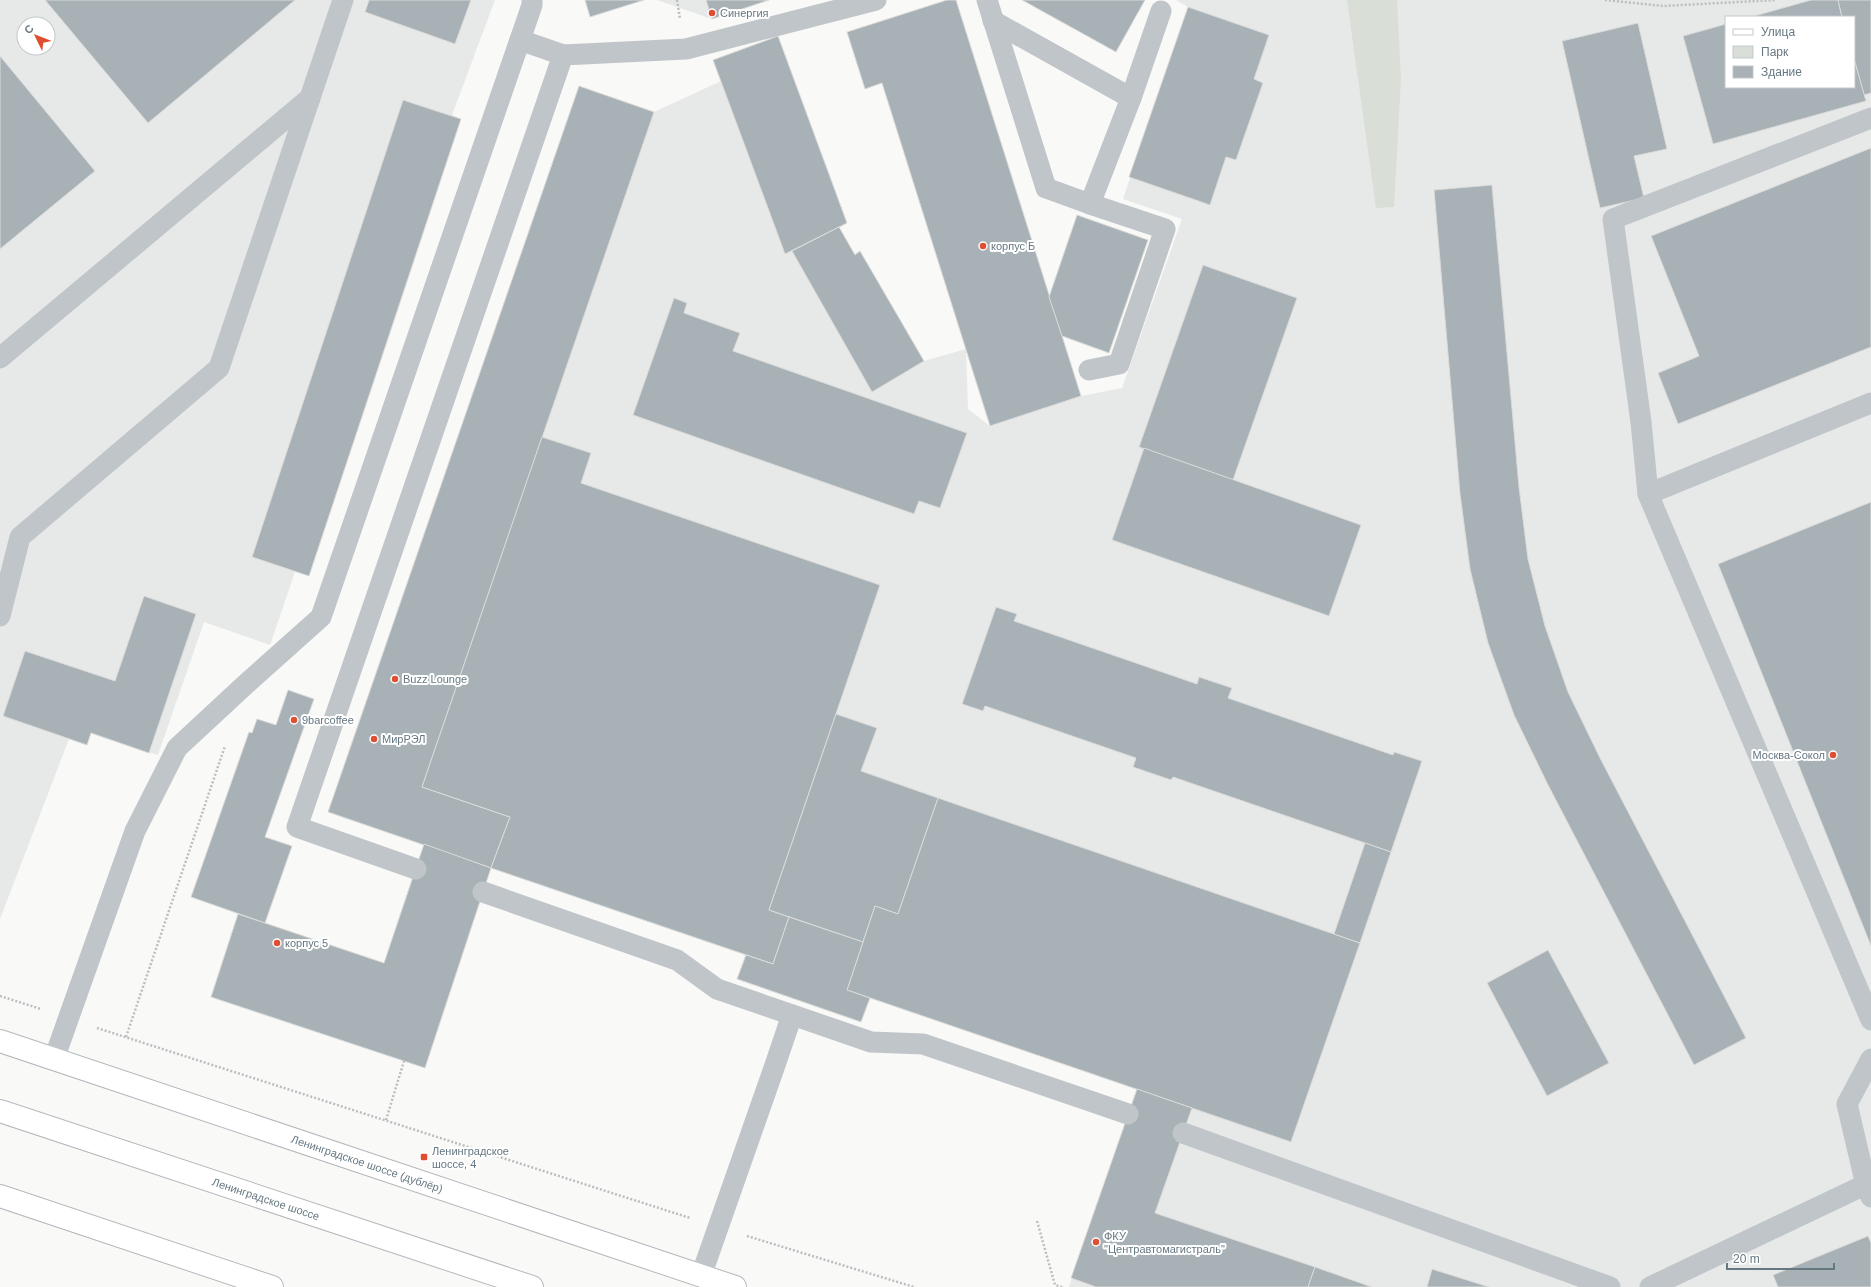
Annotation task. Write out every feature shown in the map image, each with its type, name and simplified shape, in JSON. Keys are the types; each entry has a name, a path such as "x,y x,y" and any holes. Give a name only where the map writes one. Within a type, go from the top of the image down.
{"main road":[{"name":"Ленинградское шоссе (дублёр)","path":"0,1041 735,1287"},
{"name":"Ленинградское шоссе","path":"0,1111 532,1287"},
{"path":"0,1196 272,1287"}],"lane":[{"path":"0,556 218,368 343,0"},
{"path":"54,1059 135,831 177,748 321,617 532,5 532,0"},
{"path":"520,40 563,55 686,49 876,0"},
{"path":"987,0 1046,188 1165,229 1119,364 1089,370"},
{"path":"1090,204 1131,98 1161,11"},
{"path":"994,21 1131,98"},
{"path":"416,869 297,827 563,55"},
{"path":"0,358 310,98"},
{"path":"1871,118 1613,219 1641,422 1648,494 1871,1020"},
{"path":"1648,494 1871,403"},
{"path":"0,616 20,538"},
{"path":"483,892 677,960 717,989 792,1015 872,1042 922,1044 1128,1114"},
{"path":"701,1276 792,1015"},
{"path":"1650,1287 1869,1188 1847,1104 1871,1059"},
{"path":"1183,1133 1610,1287"}],"path":[{"path":"1605,0 1664,6 1776,0"},
{"path":"126,1037 226,743"},
{"path":"0,996 718,1227 914,1287"},
{"path":"386,1120 404,1061"},
{"path":"1037,1221 1055,1285 1062,1287"}],"shaded area":[{"path":"0,0 495,0 452,115 461,119 309,576 295,572 270,645 204,622 158,755 91,733 87,745 69,739 0,919"},
{"name":"Синергия","path":"657,0 769,0 712,19"},
{"path":"1176,0 1871,0 1871,1287 1069,1287 1137,1089 870,998 861,1022 737,979 745,955 328,812 579,86 654,112 721,81 713,60 778,36 847,223 839,228 854,254 860,251 924,361 966,349 968,409 990,426 1081,396 1122,388 1182,219 1123,199 1188,7"}],"green space":[{"path":"1347,0 1397,0 1401,79 1394,207 1376,208"}],"building":[{"path":"45,0 295,0 148,123"},
{"path":"369,0 471,0 455,44 365,12"},
{"path":"585,0 644,0 590,17"},
{"path":"706,0 769,0 712,19"},
{"name":"корпус Б","path":"947,0 956,0 1081,396 990,426 882,83 865,89 847,32"},
{"path":"1022,0 1145,0 1116,52"},
{"path":"1811,0 1838,0 1842,16 1755,16"},
{"path":"1838,0 1871,0 1871,93 1864,95 1855,63 1855,16 1842,16"},
{"path":"1188,7 1269,35 1254,79 1263,83 1236,160 1226,157 1210,205 1129,177"},
{"path":"1638,23 1667,149 1634,156 1644,198 1600,208 1562,41"},
{"path":"1725,24 1725,88 1855,88 1855,62 1866,101 1713,144 1683,36"},
{"path":"778,36 847,223 785,254 713,60"},
{"path":"0,56 95,171 0,249"},
{"path":"579,86 654,112 422,787 510,817 491,868 328,812"},
{"path":"403,100 461,119 309,576 252,557"},
{"path":"1871,148 1871,347 1678,424 1658,373 1699,356 1651,236"},
{"path":"1492,185 1519,487 1528,559 1545,626 1568,692 1600,758 1746,1038 1694,1065 1548,785 1514,715 1488,643 1470,569 1460,494 1434,190"},
{"path":"1077,215 1148,240 1109,353 1062,336 1049,297"},
{"path":"839,227 855,255 860,251 924,361 872,392 792,251"},
{"path":"1203,265 1297,298 1233,480 1139,447"},
{"path":"674,298 687,303 684,313 740,333 733,351 967,433 940,508 919,501 914,514 633,415"},
{"path":"542,437 591,453 581,483 880,585 769,910 789,917 773,964 491,868 510,817 422,787"},
{"path":"1144,448 1361,525 1329,616 1112,540"},
{"name":"Москва-Сокол","path":"1871,502 1871,946 1718,564"},
{"path":"144,596 196,614 149,753 91,733 87,745 3,716 25,651 115,681"},
{"path":"996,607 1017,614 1014,621 1197,684 1199,677 1232,688 1228,698 1393,755 1394,752 1422,761 1391,852 1173,777 1171,780 1133,767 1136,758 985,706 983,711 962,704"},
{"path":"288,690 314,699 265,837 292,846 265,923 191,897 249,732 252,733 257,719 276,725"},
{"path":"836,714 877,728 861,771 938,798 898,914 875,906 863,942 769,910"},
{"path":"938,798 1360,943 1291,1142 847,990 875,906 898,914"},
{"path":"1365,843 1391,852 1360,943 1334,934"},
{"name":"корпус 5","path":"424,844 491,868 425,1068 211,997 238,914 384,963"},
{"path":"789,917 863,942 847,990 870,998 861,1022 737,979 746,955 773,964"},
{"path":"1548,950 1609,1063 1547,1096 1487,983"},
{"path":"1137,1089 1192,1108 1155,1213 1315,1267 1308,1287 1096,1287 1071,1278"},
{"path":"1868,1236 1871,1243 1871,1287 1778,1287 1773,1275"},
{"path":"1315,1267 1372,1287 1308,1287"},
{"path":"1432,1269 1489,1287 1427,1287"}],"place":[{"name":"Синергия","path":"712,13"},
{"name":"корпус Б","path":"983,246"},
{"name":"Buzz Lounge","path":"395,679"},
{"name":"9barcoffee","path":"294,720"},
{"name":"МирРЭЛ","path":"374,739"},
{"name":"Москва-Сокол","path":"1833,755"},
{"name":"корпус 5","path":"277,943"},
{"name":"Ленинградское шоссе, 4","path":"424,1157"},
{"name":"ФКУ \"Центравтомагистраль\"","path":"1096,1242"}]}
